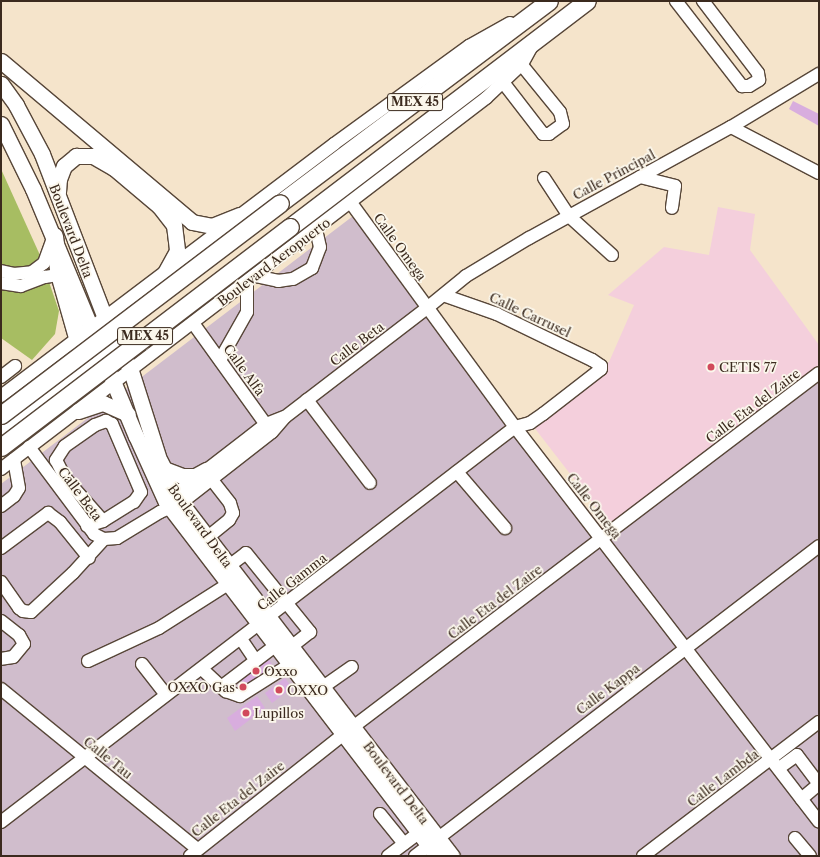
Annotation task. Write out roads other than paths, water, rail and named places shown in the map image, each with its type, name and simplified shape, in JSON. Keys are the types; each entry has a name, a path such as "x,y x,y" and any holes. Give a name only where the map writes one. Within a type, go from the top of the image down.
{"highway":[{"name":"MEX 45","path":"1,414 549,1"},
{"name":"Boulevard Aeropuerto","path":"1,447 290,227 499,77 518,60 534,42 587,1"},
{"path":"54,236 64,274 76,340 85,365"},
{"path":"1,430 85,365 102,354 108,348 107,325"}],"main road":[{"path":"1,61 192,222 212,226 239,215"},
{"name":"Boulevard Delta","path":"1,84 30,130 58,197 107,325 131,371 165,478 170,504 208,537 229,566 265,622 275,646 289,665 348,731 435,847"},
{"name":"Boulevard Delta","path":"1,124 54,236"},
{"path":"58,197 61,172 64,166 76,156 93,156 114,168 158,206 174,225 177,251 164,273"},
{"name":"Boulevard Delta","path":"64,274 92,327 128,414 170,504 228,584 265,622 292,646 323,687 348,731 418,833 435,847 452,856"},
{"path":"78,411 103,403 128,414"},
{"path":"158,456 164,468 177,475 208,475"}],"street":[{"path":"676,1 742,86 749,86 759,80 758,73 703,1"},
{"path":"1,396 92,327 107,325 139,291 239,215 469,46 502,27 535,12"},
{"path":"499,77 543,134 549,134 563,124 562,115 518,60"},
{"name":"Calle Principal","path":"428,308 478,267 731,127 819,74"},
{"name":"Boulevard Aeropuerto","path":"1,469 14,459 32,452 78,411 352,203 499,77"},
{"path":"731,127 819,173"},
{"path":"640,177 675,186 672,208"},
{"path":"544,178 569,216 612,255"},
{"name":"Calle Omega","path":"352,203 515,427 602,538 819,822"},
{"path":"220,360 247,312 251,279 278,281 293,279 312,268 320,247 316,229"},
{"path":"1,272 32,272 44,263 54,236"},
{"path":"1,283 21,286 64,274"},
{"path":"139,291 126,311 126,329 132,339 139,344 167,343"},
{"name":"Calle Carrusel","path":"443,295 497,314 592,360 601,368"},
{"name":"Calle Beta","path":"32,452 94,534 104,539 117,538 170,504 428,308"},
{"name":"Calle Alfa","path":"193,323 269,428"},
{"path":"58,354 70,353 85,365 90,377 90,389 78,411"},
{"path":"1,377 15,366"},
{"name":"Calle Gamma","path":"1,822 84,757 265,622 515,427 543,414 601,368"},
{"name":"Calle Eta del Zaire","path":"193,852 348,731 819,373"},
{"path":"307,400 370,483"},
{"path":"88,526 103,521 134,502 141,492 112,424 106,421 95,425 65,446 56,460 65,478 103,521"},
{"path":"18,473 32,452"},
{"path":"1,505 14,496 19,488 18,473 14,459"},
{"path":"457,472 505,528"},
{"path":"208,475 230,503 232,513 229,520 208,537"},
{"path":"1,548 41,516 48,514 60,522 89,558"},
{"path":"1,582 19,608 23,611 31,612 89,558 104,539"},
{"name":"Calle Kappa","path":"415,856 435,847 685,648 819,546"},
{"path":"229,566 246,554 310,632 292,646"},
{"path":"88,661 159,628 228,584"},
{"path":"1,621 19,635 24,644 14,657 1,659"},
{"path":"241,639 255,660"},
{"path":"221,687 275,646"},
{"path":"142,664 166,695"},
{"path":"202,669 221,687 235,696 244,695 289,665"},
{"path":"323,687 352,667"},
{"name":"Calle Tau","path":"1,689 84,757 193,852"},
{"name":"Calle Lambda","path":"643,856 775,764 789,745 819,722"},
{"path":"789,745 819,784 801,798"},
{"path":"775,764 797,755"},
{"path":"380,814 404,844"},
{"path":"388,856 418,833"},
{"path":"795,838 810,856"}],"place":[{"name":"CETIS 77","path":"711,367"},
{"name":"Oxxo","path":"256,671"},
{"name":"OXXO Gas","path":"243,687"},
{"name":"OXXO","path":"279,690"},
{"name":"Lupillos","path":"246,713"}]}
